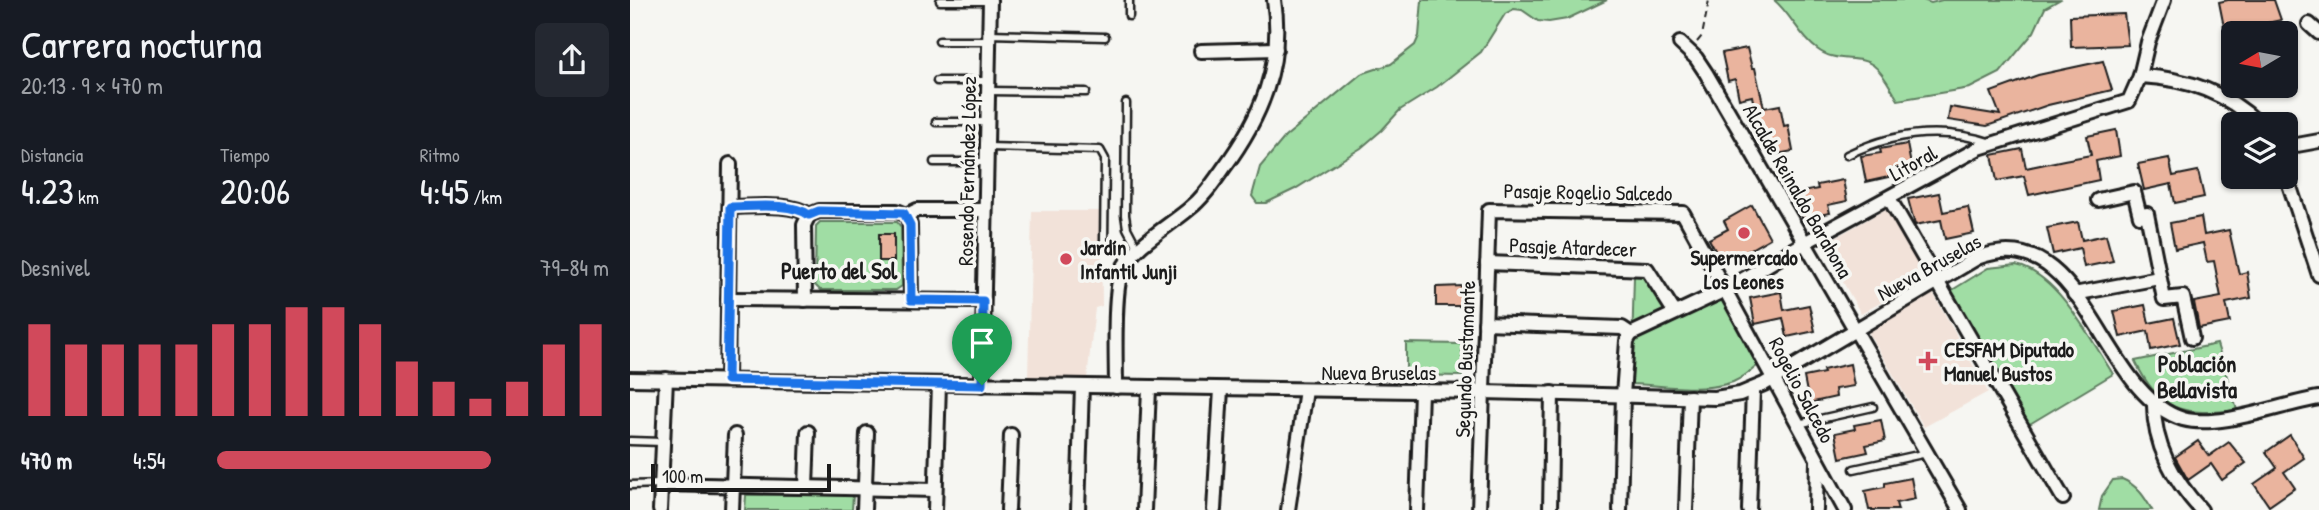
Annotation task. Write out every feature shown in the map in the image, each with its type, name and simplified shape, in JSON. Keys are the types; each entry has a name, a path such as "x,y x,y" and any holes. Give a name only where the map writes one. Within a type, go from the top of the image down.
{"street":[{"path":"1116,387 1119,282 1127,262 1200,199 1241,144 1266,93 1276,49 1274,0"},
{"name":"Litoral","path":"1631,334 1725,289 1979,148 2129,101 2140,76 2148,41 2164,0"},
{"name":"Rosendo Fernández López","path":"982,385 990,1"},
{"name":"Alcalde Reinaldo Barahona","path":"1684,47 1706,73 1960,510"},
{"path":"1201,51 1276,49"},
{"path":"2140,76 2176,80 2210,91 2245,112"},
{"path":"2298,145 2319,141"},
{"path":"727,380 730,164"},
{"path":"2292,189 2313,235 2319,275"},
{"path":"2098,200 2134,192 2140,216 2147,214 2164,299 2183,297 2192,338"},
{"path":"1889,198 2063,498"},
{"path":"730,207 790,207 809,215"},
{"path":"804,300 804,225 809,215 819,211 884,211 907,215 922,210 985,210"},
{"name":"Segundo Bustamante","path":"1479,510 1489,210"},
{"name":"Pasaje Rogelio Salcedo","path":"1489,210 1683,213 1725,289"},
{"path":"907,215 910,225 911,300"},
{"name":"Nueva Bruselas","path":"630,379 1552,393 1715,398 1753,389 1774,378 1978,258 1996,252 2015,252 2035,257 2052,267 2088,311 2126,371 2154,402 2182,418 2210,421 2319,398"},
{"name":"Pasaje Atardecer","path":"1487,263 1647,269 1675,313"},
{"path":"2074,294 2159,278"},
{"name":"Rogelio Salcedo","path":"1725,289 1845,510"},
{"path":"728,299 983,301"},
{"path":"1485,323 1622,328 1631,334 1627,341 1623,395 1620,510"},
{"path":"660,510 666,379"},
{"path":"935,510 939,384"},
{"path":"1078,510 1082,386"},
{"path":"1143,510 1149,388"},
{"path":"1214,510 1221,389"},
{"path":"1749,510 1753,389"},
{"path":"1287,510 1306,390"},
{"path":"1417,510 1421,391"},
{"path":"1550,510 1552,393"},
{"path":"1686,510 1689,397"},
{"path":"2154,402 2154,426 2163,454 2177,481 2201,510"},
{"path":"806,487 808,432"},
{"path":"864,510 866,433"},
{"path":"732,510 735,435"},
{"path":"1008,510 1012,435"},
{"path":"1816,510 1817,458"},
{"path":"661,484 936,490"}],"lane":[{"path":"1129,0 1129,16"},
{"path":"940,1 990,1"},
{"path":"939,41 989,37 1105,37"},
{"path":"937,81 1086,92"},
{"path":"1126,103 1125,215 1127,228 1138,250"},
{"path":"936,122 988,122"},
{"path":"1847,155 1887,139 1919,133 1950,133 1993,143"},
{"path":"987,147 1100,150 1105,159 1104,240"},
{"path":"934,162 987,162"},
{"path":"1798,424 1872,407"},
{"path":"630,441 663,442"},
{"path":"1854,469 1927,453"},
{"path":"630,485 661,484"}],"path":[{"path":"1684,47 1702,36 1709,0"}],"shaded area":[{"path":"1886,209 1925,277 1861,314 1822,245"},
{"name":"Jardín Infantil Junji","path":"1032,211 1101,211 1102,306 1095,308 1087,379 1028,377"},
{"name":"CESFAM Diputado Manuel Bustos","path":"1933,293 1988,392 1924,427 1867,330"}],"green space":[{"path":"1422,0 1607,0 1567,19 1549,22 1538,21 1522,10 1514,9 1505,14 1481,52 1437,87 1400,110 1361,148 1295,189 1266,203 1257,203 1252,196 1260,167 1285,137 1361,74 1391,64 1415,45 1419,36"},
{"path":"1774,0 1923,0 1931,3 1942,0 2059,0 2045,8 2034,32 2000,73 1970,88 1898,100 1877,68 1861,60 1824,54 1805,38"},
{"path":"820,222 897,222 901,227 902,286 896,290 820,290 815,285 816,226"},
{"path":"2016,265 2046,281 2059,294 2084,327 2113,374 2028,425 1949,292 1988,268"},
{"path":"1634,276 1646,276 1672,321 1722,296 1757,366 1733,382 1709,387 1631,384"},
{"path":"1406,343 1462,344 1462,376 1406,375"},
{"path":"2217,344 2237,410 2202,412 2175,407 2154,391 2135,361"},
{"path":"2122,479 2140,492 2152,510 2099,510 2102,496 2113,480"},
{"path":"746,495 853,495 852,510 745,510"}],"building":[{"path":"2274,0 2281,20 2223,21 2219,2"},
{"path":"2124,14 2128,45 2071,47 2070,16"},
{"path":"1747,48 1752,68 1755,68 1764,108 1780,105 1784,126 1788,125 1793,151 1772,155 1768,136 1760,138 1752,96 1739,99 1735,79 1728,81 1722,53"},
{"path":"2103,61 2112,90 2048,105 1987,126 1948,120 1950,107 2000,115 1991,92 2038,75"},
{"path":"2116,130 2120,156 2096,161 2099,180 2029,195 2024,176 1997,181 1992,155 2022,149 2026,168 2091,155 2087,136"},
{"path":"1907,144 1911,165 1892,169 1893,176 1866,182 1861,156 1881,153 1880,149"},
{"path":"2169,158 2173,176 2198,171 2204,197 2175,203 2171,184 2144,190 2138,164"},
{"path":"1843,180 1847,201 1828,205 1830,213 1802,218 1797,193 1818,189 1817,185"},
{"path":"1939,193 1943,212 1968,207 1974,233 1945,239 1941,220 1915,225 1908,199"},
{"name":"Supermercado Los Leones","path":"1752,205 1770,238 1723,265 1709,239 1728,229 1724,221"},
{"path":"2201,217 2204,235 2229,230 2239,274 2247,272 2251,298 2226,303 2230,322 2199,328 2194,302 2221,297 2214,261 2207,262 2203,243 2175,249 2170,223"},
{"path":"2078,222 2082,240 2106,235 2113,261 2084,267 2080,248 2053,254 2047,228"},
{"path":"879,234 894,234 894,261 879,261"},
{"path":"1464,286 1464,306 1436,306 1436,287"},
{"path":"1781,292 1784,310 1809,305 1815,331 1787,337 1783,318 1755,324 1750,298"},
{"path":"2145,305 2149,323 2174,318 2180,344 2151,350 2148,331 2120,337 2114,311"},
{"path":"1850,364 1854,386 1835,389 1836,397 1809,403 1804,377"},
{"path":"1881,420 1885,441 1866,445 1868,452 1840,458 1835,433 1855,429 1854,425"},
{"path":"2290,435 2304,458 2284,472 2295,488 2269,506 2254,484 2277,468 2266,452"},
{"path":"2198,441 2209,456 2229,442 2246,463 2222,480 2211,464 2188,480 2175,457"},
{"path":"1911,478 1915,499 1896,503 1898,510 1869,510 1865,491 1885,487 1885,483"}],"place":[{"name":"Supermercado Los Leones","path":"1744,233"},
{"name":"Jardín Infantil Junji","path":"1066,259"},
{"name":"CESFAM Diputado Manuel Bustos","path":"1928,361"}],"district":[{"name":"Puerto del Sol","path":"839,270"},
{"name":"Población Bellavista","path":"2197,376"}],"route":[{"path":"730,207 790,207 809,215 816,211 904,213 909,218 910,225 911,300 983,301 982,385 727,380 730,207"}]}
